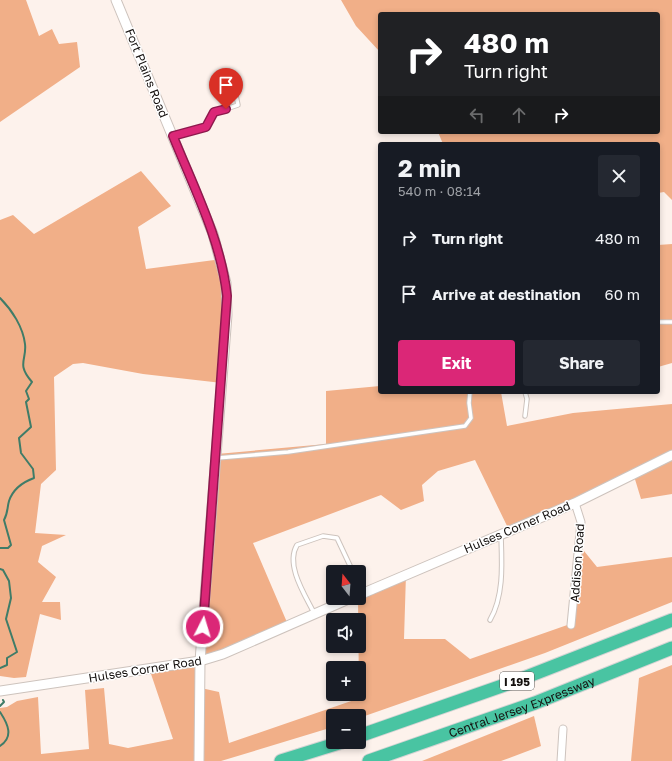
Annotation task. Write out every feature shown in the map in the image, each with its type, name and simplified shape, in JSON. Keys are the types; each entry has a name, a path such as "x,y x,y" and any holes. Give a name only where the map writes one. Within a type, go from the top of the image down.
{"highway":[{"name":"I 195","path":"366,734 509,684 672,620"},
{"name":"Central Jersey Expressway","path":"369,761 535,703 672,648"},
{"path":"281,761 326,747"}],"street":[{"name":"Fort Plains Road","path":"116,0 213,234 226,283 227,315 200,661 199,761"},
{"name":"Hulses Corner Road","path":"366,589 575,503 672,455"},
{"name":"Addison Road","path":"571,625 581,522 575,503"},
{"name":"Hulses Corner Road","path":"0,691 200,661 223,654 335,605"},
{"path":"561,761 563,729"}],"lane":[{"path":"173,136 206,127 214,112 238,105 234,86"},
{"path":"660,322 672,322"},
{"path":"216,458 288,452 464,426 471,418 469,403 470,394"},
{"path":"525,416 527,399 526,394"},
{"path":"490,620 497,605 502,567 501,533"},
{"path":"314,614 298,580 294,564 293,554 297,545 323,536 337,538 350,565"}],"shaded area":[{"path":"0,0 26,0 39,36 52,29 59,44 77,42 80,67 0,122"},
{"path":"341,0 672,0 672,200 664,192 660,193 660,142 442,142 439,134 660,134 660,12 378,12 378,50 356,26"},
{"path":"141,171 171,206 138,227 146,269 222,259 225,346 222,383 143,374 83,363 73,364 54,377 56,470 41,484 35,533 66,535 42,546 38,562 56,577 42,602 60,602 61,620 40,614 26,677 14,678 0,676 0,220 13,215 34,234"},
{"path":"672,244 672,363 660,366 660,245"},
{"path":"378,386 378,394 501,394 507,426 573,413 672,404 672,494 641,499 634,476 509,530 475,460 438,471 422,485 424,501 401,510 381,495 253,543 289,627 203,665 201,688 219,692 229,743 326,710 326,729 221,761 0,761 0,708 7,707 17,701 38,697 41,754 89,749 85,690 104,688 109,744 128,748 173,739 151,674 199,662 217,454 326,444 326,391"},
{"path":"580,546 597,567 672,557 672,602 545,653 366,716 366,709 328,709 351,701 366,701 366,661 359,661 359,653 366,653 366,613 358,613 358,605 366,605 366,594 406,574 404,639 445,639 470,659 573,623"},
{"path":"672,665 672,761 631,761 639,678"},
{"path":"534,716 541,746 501,761 422,761"}],"waterway":[{"path":"0,298 16,319 24,338 25,349 23,366 24,371 32,382 26,391 29,399 26,402 31,427 19,438 21,453 33,469 34,478 19,486 9,501 4,520 11,545 8,548 0,548"},
{"path":"0,569 3,570 9,581 11,598 6,619 17,652 7,658 7,665 0,668"},
{"path":"0,706 4,702 3,700"},
{"path":"0,712 8,730 7,739 0,746"}],"route":[{"path":"203,627 227,315 227,296 223,269 213,234 173,136 206,127 214,112 226,109"}]}
